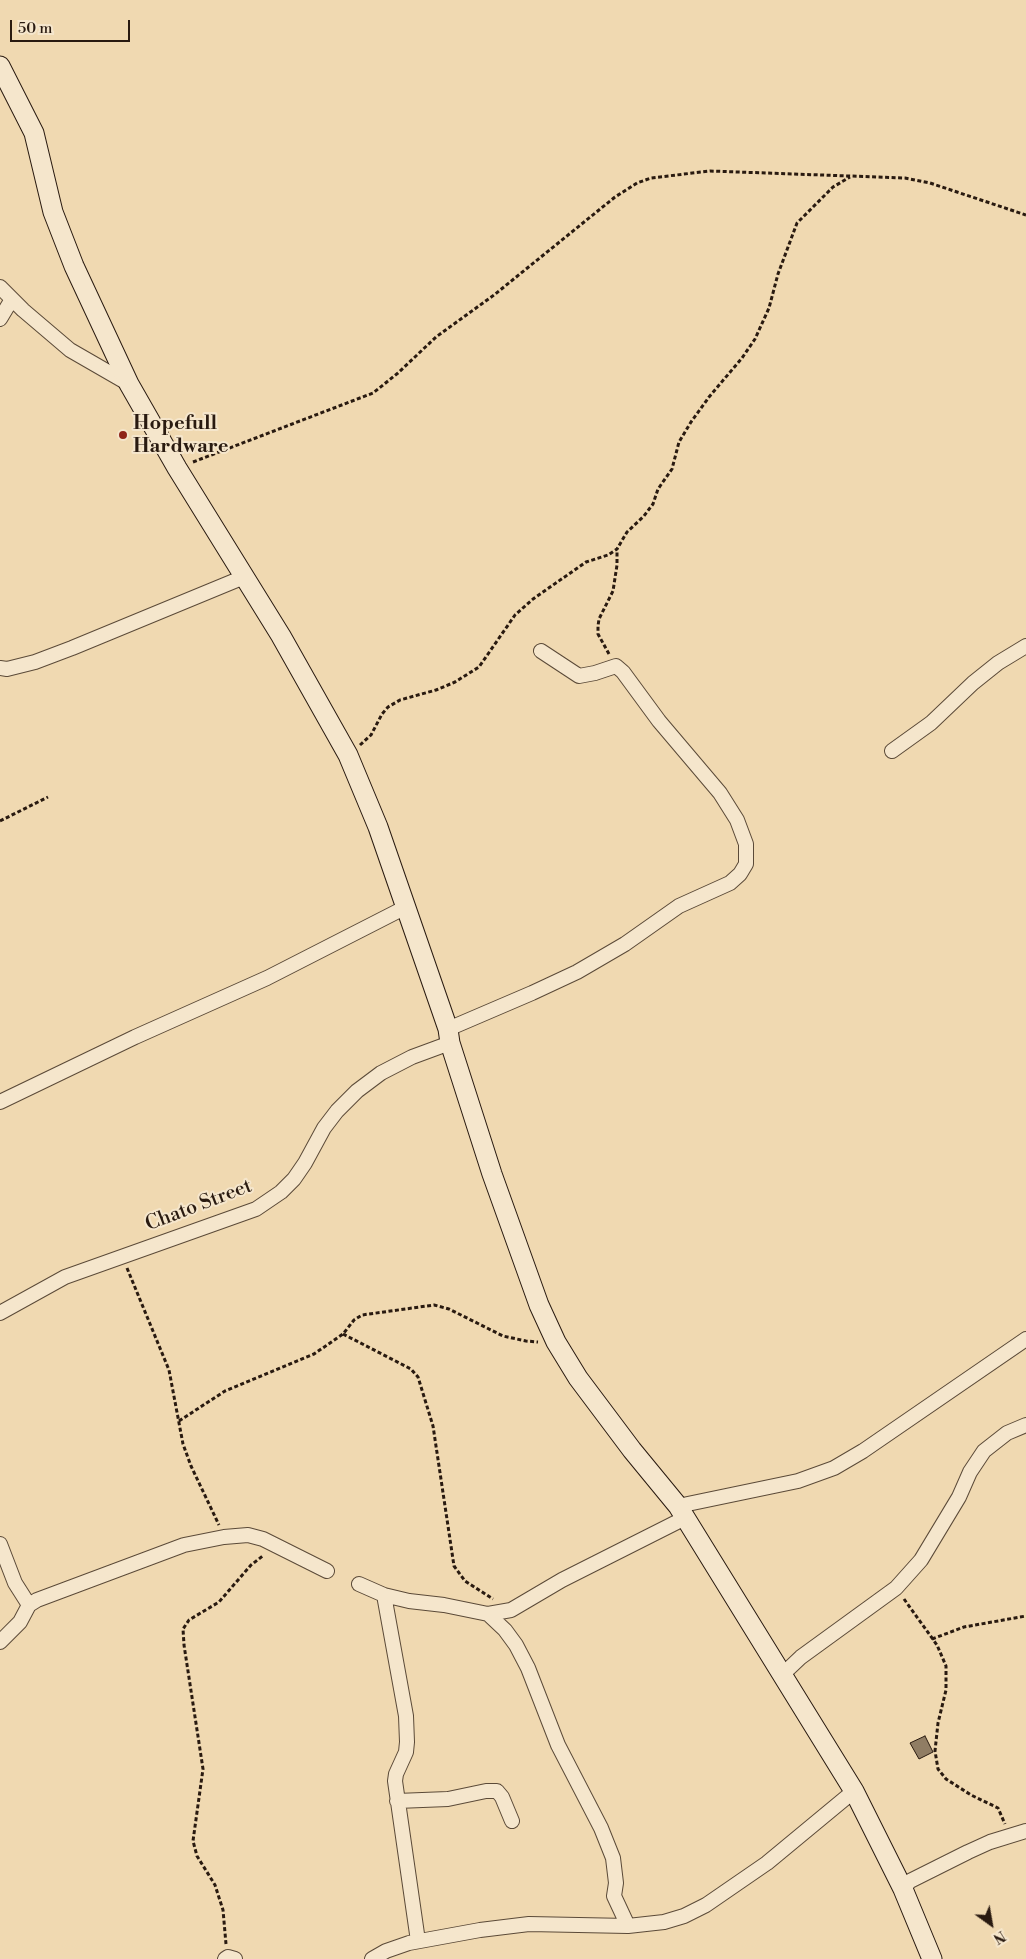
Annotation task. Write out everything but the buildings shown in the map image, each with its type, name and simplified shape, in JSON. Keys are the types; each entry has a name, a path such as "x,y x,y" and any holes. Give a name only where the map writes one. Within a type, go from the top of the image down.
{"street":[{"path":"0,66 34,133 53,212 74,266 129,384 177,468 281,636 348,755 378,827 449,1036 492,1174 536,1296 556,1342 590,1394 681,1512 854,1791 904,1888 932,1959"},
{"path":"0,287 70,350 129,384"},
{"path":"0,320 6,313 12,299"},
{"path":"0,668 8,669 35,662 244,577"},
{"path":"892,751 931,723 972,683 998,663 1026,646"},
{"path":"541,651 579,676 616,666"},
{"name":"Chato Street","path":"0,1313 65,1277 256,1209 281,1192 294,1179 336,1110 356,1091 381,1072 532,993 577,972 625,944 679,906 730,883 740,874 746,864 746,844 737,820 720,793 659,721 623,672 616,666"},
{"path":"0,1102 135,1036 266,978 406,907"},
{"path":"360,1584 384,1595 488,1614 511,1610 681,1512 798,1481 834,1468 863,1451 1026,1339"},
{"path":"782,1675 802,1657 896,1588 925,1554 959,1497 970,1472 984,1452 1007,1433 1026,1425"},
{"path":"0,1642 20,1622 29,1605 37,1600 184,1545 224,1537 248,1535 264,1539 327,1571"},
{"path":"0,1544 15,1583 29,1605"},
{"path":"384,1595 407,1731 406,1752 396,1774 397,1800 418,1941"},
{"path":"488,1614 505,1630 516,1645 531,1676 558,1745 601,1828 613,1858 616,1883 614,1896 628,1926"},
{"path":"397,1800 448,1799 486,1791 496,1791 502,1797 512,1821"},
{"path":"372,1959 418,1941 480,1930 530,1924 628,1926 664,1922 684,1916 706,1905 767,1864 854,1791"},
{"path":"904,1888 910,1881 968,1852 1026,1831"}],"path":[{"path":"177,468 373,393 398,373 436,337 494,295 608,202 637,183 651,178 710,171 905,178 930,183 1026,215"},
{"path":"348,755 371,735 388,707 400,700 436,690 455,682 479,667 515,615 532,598 586,562 608,555 617,549 627,532 644,516 653,504 658,489 672,469 678,442 691,422 712,392 742,358 755,339 768,308 796,223 833,187 851,176"},
{"path":"616,666 602,643 598,634 598,626 599,618 613,591 617,565 617,549"},
{"path":"0,821 48,797"},
{"path":"122,1257 169,1370 183,1444 191,1466 224,1537"},
{"path":"178,1421 225,1391 314,1354 343,1334 354,1320 362,1315 434,1305 449,1309 503,1336 526,1341 556,1342"},
{"path":"343,1334 411,1369 418,1377 433,1426 454,1566 465,1581 511,1610"},
{"path":"229,1958 223,1910 215,1885 197,1856 193,1841 203,1769 183,1629 189,1620 219,1602 251,1565 275,1546"},
{"path":"896,1588 937,1645 946,1666 947,1680 938,1723 935,1751 938,1769 946,1779 971,1795 998,1808 1008,1836"},
{"path":"932,1639 964,1627 1026,1616"}],"place":[{"name":"Hopefull Hardware","path":"123,435"}]}
